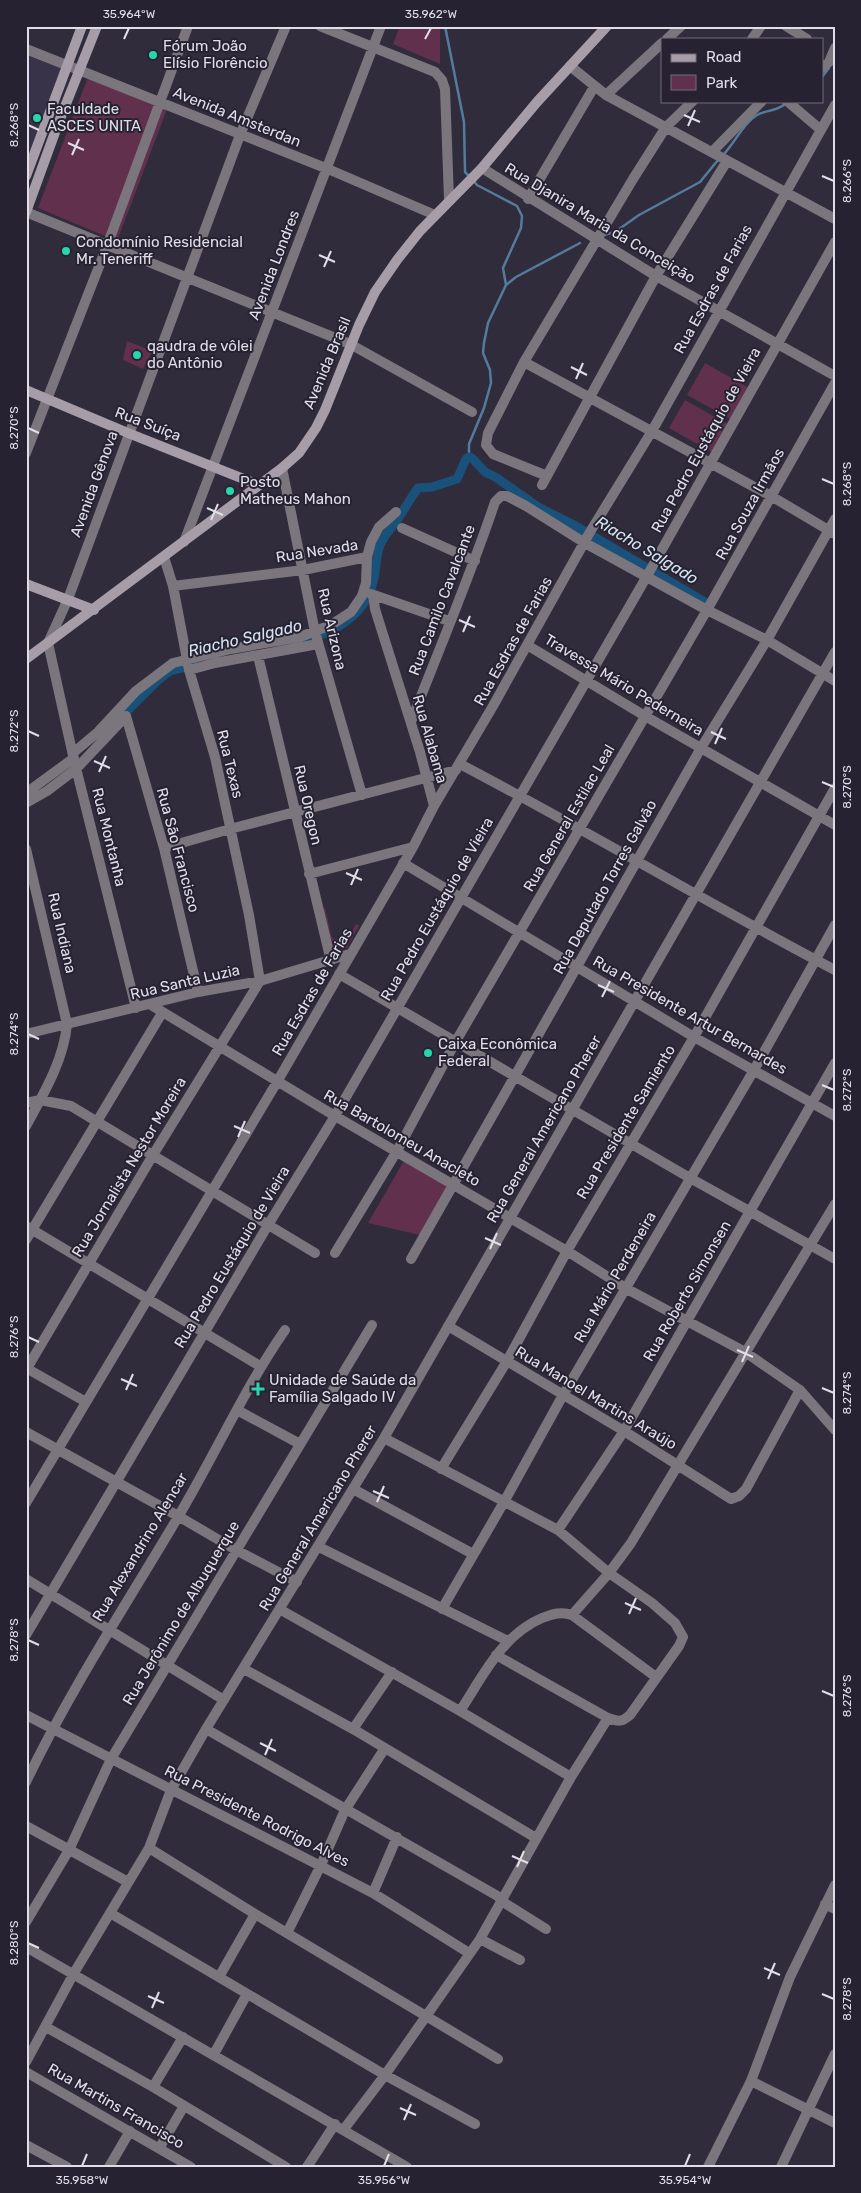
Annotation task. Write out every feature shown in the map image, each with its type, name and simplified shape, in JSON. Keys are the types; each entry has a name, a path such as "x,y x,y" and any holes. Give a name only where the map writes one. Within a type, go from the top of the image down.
{"street":[{"path":"26,176 82,26"},
{"path":"97,26 26,212 350,344 472,412"},
{"path":"26,454 107,246 188,26"},
{"name":"Avenida Gênova","path":"48,644 68,599 240,135 286,26"},
{"path":"320,26 435,72 442,80 445,89 449,199"},
{"name":"Avenida Londres","path":"184,542 381,26"},
{"name":"Avenida Brasil","path":"26,660 282,468 299,453 316,428 325,410 350,344 374,292 416,237 449,199 482,168 537,102 607,26"},
{"path":"668,38 681,26"},
{"path":"753,38 761,26"},
{"path":"786,26 805,38"},
{"path":"606,95 661,45"},
{"name":"Avenida Amsterdan","path":"26,49 328,169 435,215"},
{"path":"824,66 834,54"},
{"path":"570,66 606,95 835,219"},
{"path":"528,198 594,86"},
{"path":"692,102 666,127 524,362 488,433 486,445 493,454 544,480 656,276 727,161"},
{"path":"712,152 761,102"},
{"path":"788,102 821,130"},
{"name":"Rua Esdras de Farias","path":"28,1496 58,1450 277,1082 413,847 434,806 458,767 587,538 652,431 835,105"},
{"name":"Rua Djanira Maria da Conceição","path":"482,168 656,276 835,376"},
{"name":"Rua Pedro Eustáquio de Vieira","path":"26,1635 268,1225 335,1116 649,572 835,242"},
{"path":"524,362 590,396 832,532"},
{"name":"Rua Souza Irmãos","path":"645,716 835,384"},
{"name":"Rua Suíça","path":"26,390 259,485"},
{"name":"Rua Arizona","path":"282,468 317,638 362,795"},
{"name":"Rua Camilo Cavalcante","path":"411,722 449,621 475,561 495,502 501,496 507,496 587,538"},
{"path":"367,557 371,542 379,527 396,512"},
{"name":"Rua Deputado Torres Galvão","path":"411,1259 578,967 700,748 832,532 835,519"},
{"path":"402,528 475,561"},
{"path":"587,538 649,572 707,610 767,640 835,680"},
{"name":"Rua Texas","path":"164,557 173,586 188,666 215,757 249,915 260,980"},
{"name":"Rua Nevada","path":"173,586 303,570 367,557 366,583 358,604 317,638"},
{"path":"26,584 94,610"},
{"name":"Rua Alabama","path":"434,806 411,722 375,610 372,594 449,621"},
{"path":"26,803 52,788 98,732 136,692 165,668 258,656 317,638"},
{"path":"188,666 283,640 317,638"},
{"name":"Rua Montanha","path":"48,644 74,761 136,1008"},
{"name":"Travessa Mário Pederneira","path":"527,646 835,825"},
{"name":"Rua General Americano Pherer","path":"26,2062 74,1973 149,1848 171,1790 206,1729 281,1610 384,1438 835,652"},
{"name":"Rua Oregon","path":"258,656 330,960"},
{"name":"Rua São Francisco","path":"74,761 126,716 164,848 198,992"},
{"name":"Rua General Estilac Leal","path":"335,1253 397,1151 456,1041 520,934 645,716"},
{"path":"26,793 74,761"},
{"path":"164,848 426,778 458,767 520,795 755,928 835,970"},
{"name":"Rua Presidente Samiento","path":"441,1469 507,1361 567,1251 694,1037 835,788"},
{"path":"309,874 413,847"},
{"name":"Rua Indiana","path":"26,849 68,1024"},
{"name":"Rua Presidente Artur Bernardes","path":"403,864 694,1037 835,1116"},
{"name":"Rua Mário Perdeneira","path":"442,1609 563,1395 754,1070 835,925"},
{"name":"Rua Santa Luzia","path":"26,1034 151,1006 198,992 260,980 350,954"},
{"path":"339,974 690,1178 835,1259"},
{"name":"Rua Jornalista Nestor Moreira","path":"26,1369 260,980"},
{"name":"Rua Bartolomeu Anacleto","path":"151,1006 627,1288 745,1352 800,1390 835,1430"},
{"path":"26,1240 30,1228 98,1122 162,1013"},
{"path":"26,1126 61,1053 66,1039 68,1024"},
{"name":"Rua Roberto Simonsen","path":"558,1530 624,1431 835,1063"},
{"path":"26,1103 40,1100 71,1106 315,1253"},
{"path":"572,1615 609,1573 631,1542 835,1204"},
{"path":"30,1228 260,1366"},
{"name":"Rua Jerônimo de Albuquerque","path":"26,1922 68,1850 111,1759 372,1325"},
{"name":"Rua Manoel Martins Araújo","path":"448,1326 624,1431 726,1498 735,1499 746,1489 800,1390"},
{"name":"Rua Alexandrino Alencar","path":"26,1782 52,1728 108,1630 178,1516 260,1366 285,1330"},
{"path":"26,1369 86,1402"},
{"path":"236,1410 300,1444"},
{"path":"26,1432 236,1550 297,1582"},
{"path":"384,1438 558,1530 609,1573 652,1603 675,1623 683,1637 630,1715 624,1721 619,1722 608,1718 496,1655"},
{"path":"353,1489 473,1554"},
{"path":"318,1546 508,1641"},
{"path":"26,1579 224,1700"},
{"path":"281,1610 460,1710 571,1777"},
{"path":"460,1710 496,1655 508,1641 524,1628 553,1614 565,1612 572,1615 656,1676"},
{"path":"244,1669 353,1729 536,1838"},
{"path":"353,1729 392,1672"},
{"name":"Rua Presidente Rodrigo Alves","path":"26,1715 322,1865 373,1893 469,1953"},
{"path":"307,2167 385,2074 480,1939 571,1777 608,1718"},
{"path":"206,1729 345,1810 397,1837 501,1899 546,1929"},
{"path":"287,1933 322,1865 345,1810 385,1748"},
{"path":"26,1826 128,1882"},
{"path":"373,1893 397,1837"},
{"path":"149,1848 255,1914 498,2059"},
{"path":"708,2167 751,2081 790,1977 835,1885"},
{"path":"825,1904 835,1909"},
{"path":"110,1913 385,2074 476,2124"},
{"path":"219,1977 255,1914"},
{"path":"480,1939 520,1960"},
{"path":"26,1947 340,2126 407,2167"},
{"path":"214,2054 247,1994"},
{"path":"46,2027 153,2087 286,2167"},
{"path":"153,2087 183,2036"},
{"path":"781,2167 810,2110 835,2054"},
{"name":"Rua Martins Francisco","path":"26,2072 192,2167"},
{"path":"751,2081 835,2123"},
{"path":"160,2147 184,2106"},
{"path":"110,2167 130,2131"},
{"path":"26,2145 67,2167"}],"shaded area":[{"name":"Faculdade ASCES UNITA","path":"26,49 68,65 26,172"}],"green space":[{"path":"400,26 440,26 440,64 393,44"},
{"path":"90,72 169,104 117,241 38,208"},
{"name":"qaudra de vôlei do Antônio","path":"127,341 152,351 143,369 123,360"},
{"path":"705,363 754,391 736,422 687,395"},
{"path":"685,400 729,425 713,453 669,428"},
{"path":"325,908 332,938 347,941 356,924 359,926 346,949 333,955 322,909"},
{"path":"405,1159 448,1187 420,1235 368,1223"}],"waterway":[{"path":"445,26 464,122 465,172 469,176"},
{"path":"824,74 829,68"},
{"path":"724,154 754,117 785,104"},
{"path":"604,235 615,232 639,215 700,182 718,160"},
{"path":"469,457 469,444 484,408 491,383 490,370 483,353 488,323 506,285 503,268 521,228 522,216 517,206 477,185 473,180"},
{"path":"506,285 516,277 580,243"},
{"name":"Riacho Salgado","path":"282,646 311,639 338,627 360,609 368,596 373,582 380,545 415,492 418,488 432,487 457,479 466,459 469,457 485,472 497,478 538,507 574,525 708,604"},
{"name":"Riacho Salgado","path":"119,719 157,681 170,671 194,665"}],"place":[{"name":"Fórum João Elísio Florêncio","path":"153,55"},
{"name":"Faculdade ASCES UNITA","path":"37,118"},
{"name":"Condomínio Residencial Mr. Teneriff","path":"66,251"},
{"name":"qaudra de vôlei do Antônio","path":"137,355"},
{"name":"Posto Matheus Mahon","path":"230,491"},
{"name":"Caixa Econômica Federal","path":"428,1053"},
{"name":"Unidade de Saúde da Família Salgado IV","path":"258,1389"}]}
